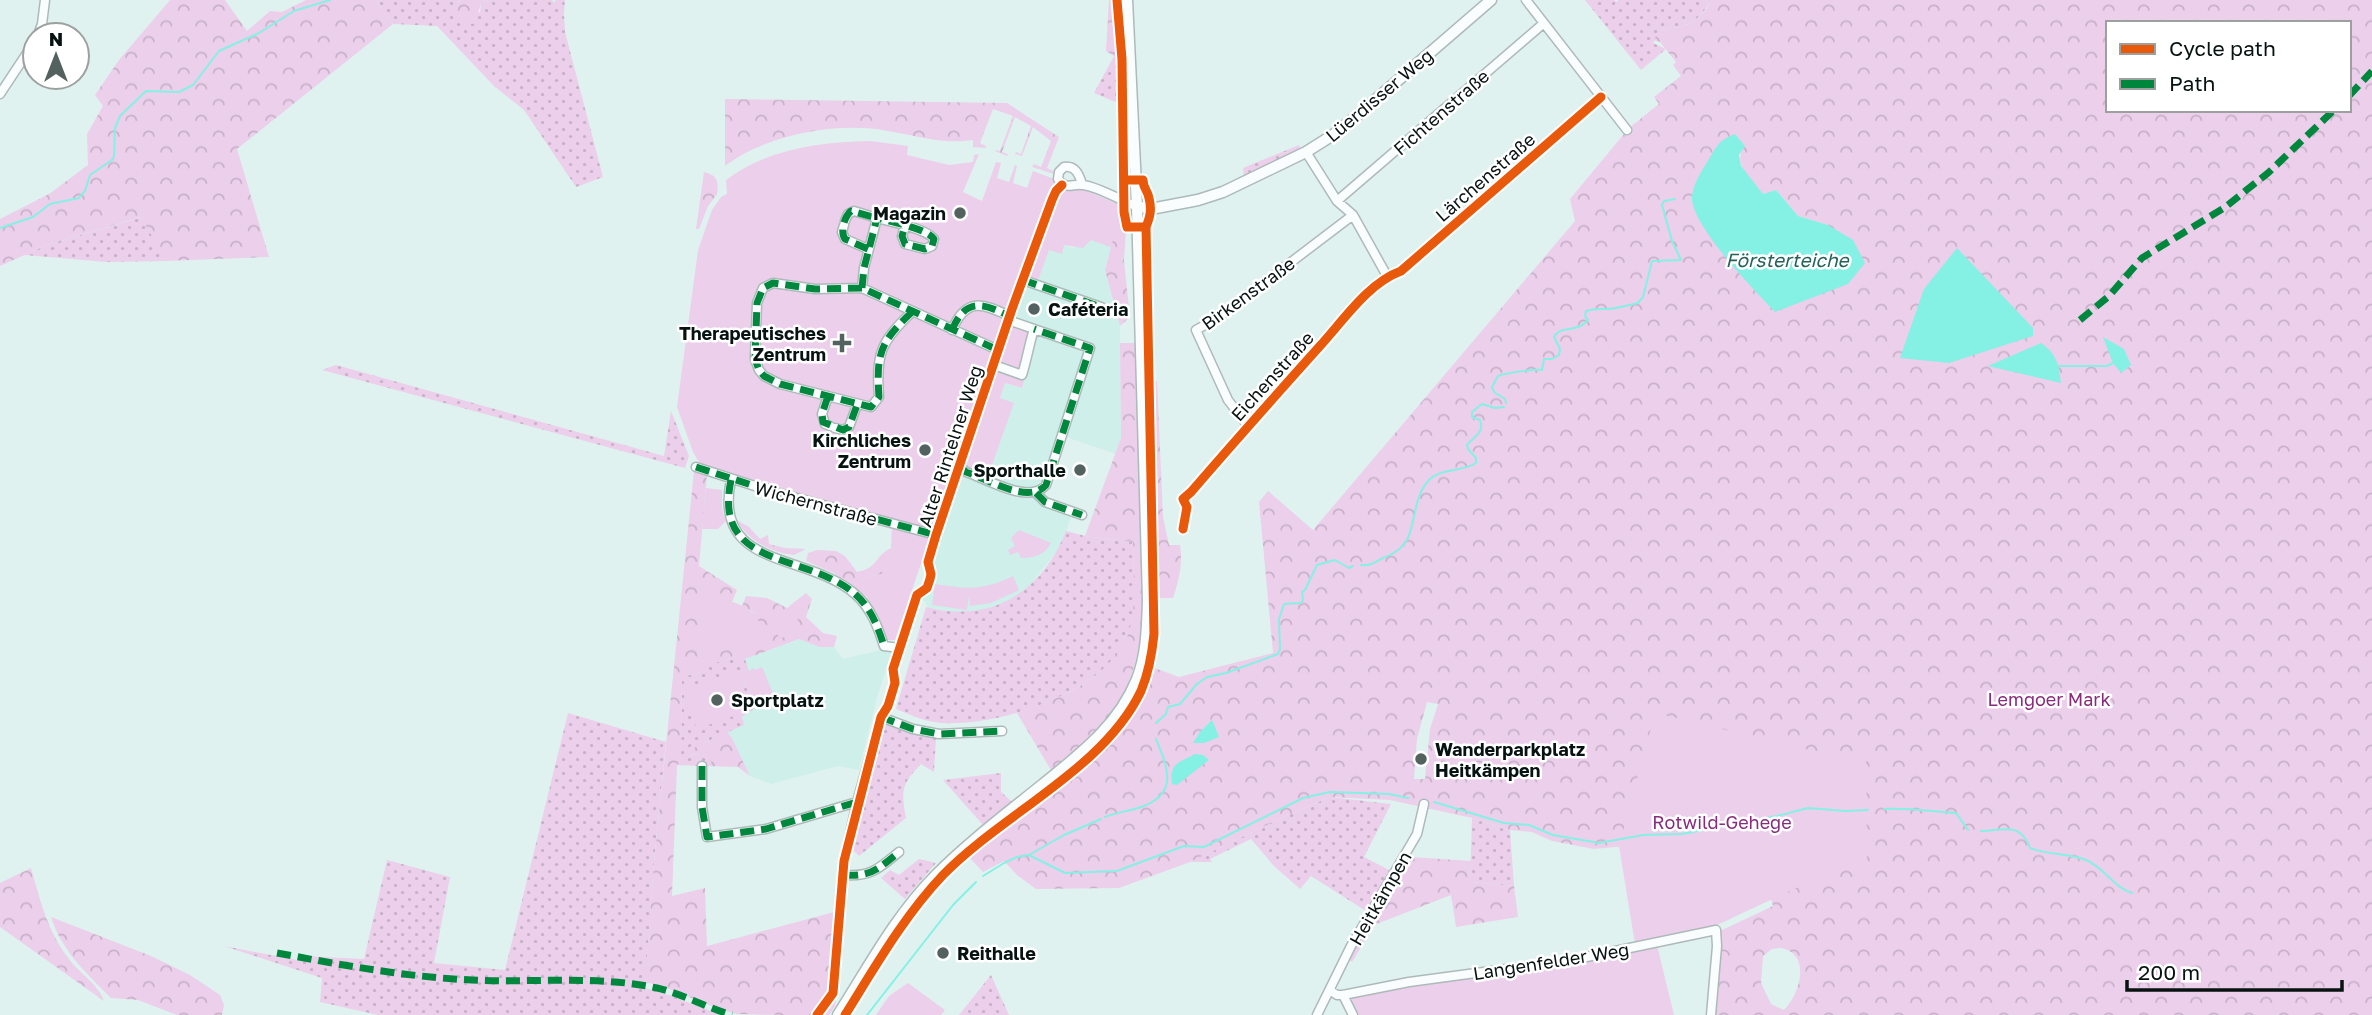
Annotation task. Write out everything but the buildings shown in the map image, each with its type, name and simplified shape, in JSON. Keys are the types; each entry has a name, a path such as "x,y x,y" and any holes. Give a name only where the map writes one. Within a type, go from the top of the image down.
{"main road":[{"path":"838,1015 888,936 935,876 1095,741 1115,719 1137,678 1146,640 1148,600 1137,207 1127,0"},
{"name":"Lüerdisser Weg","path":"1137,207 1156,208 1223,192 1306,152 1334,135 1491,0"}],"street":[{"path":"42,21 45,0"},
{"path":"1526,0 1627,130"},
{"name":"Fichtenstraße","path":"1337,201 1544,23"},
{"path":"0,94 21,62"},
{"name":"Lärchenstraße","path":"1387,276 1401,271 1601,97"},
{"path":"1306,152 1337,201 1353,215 1387,276"},
{"path":"1082,184 1072,167 1064,167 1059,172 1058,180 1062,185 1069,187 1082,184 1137,207"},
{"name":"Alter Rintelner Weg","path":"857,802 881,716 888,706 895,683 894,669 917,595 927,587 932,574 928,562 936,536 1009,318 1056,191 1062,185"},
{"path":"869,249 845,239 842,232 848,214 854,211 905,226"},
{"name":"Birkenstraße","path":"1248,426 1228,400 1196,330 1219,317 1353,215"},
{"path":"862,288 877,218"},
{"name":"Eichenstraße","path":"1183,499 1387,276"},
{"path":"1023,280 1101,307"},
{"path":"912,312 892,331 881,351 878,362 877,402 871,407 780,384 764,376 755,359 759,293 767,285 773,284 815,289 862,288 998,351"},
{"path":"953,330 960,314 971,306 988,306 1034,329 1090,348 1046,485 1036,493 1023,493 966,472 961,467"},
{"path":"994,365 1022,375 1034,329"},
{"path":"828,396 822,418 825,424 833,427 843,430 849,427 857,405"},
{"name":"Wichernstraße","path":"696,467 731,480 936,536"},
{"path":"731,480 727,509 744,541 761,552 809,568 850,590 870,611 884,646 900,648"},
{"path":"1036,493 1045,502 1082,515"},
{"path":"881,716 913,729 939,734 1002,731"},
{"path":"702,766 702,807 707,837 766,829 857,802 844,861 844,875 856,876 874,872 899,852"},
{"name":"Heitkämpen","path":"1331,991 1351,946 1416,834 1424,804"},
{"name":"Langenfelder Weg","path":"1331,991 1343,995 1409,982 1572,960 1716,930 1711,1015"},
{"path":"1317,1015 1331,991"},
{"path":"1343,995 1353,1015"}],"shaded area":[{"path":"1091,240 1111,247 1105,270 1120,326 1121,438 1116,454 1060,435 1046,478 1027,491 988,478 1013,403 1000,399 1005,383 1021,388 1013,324 1027,285 1039,278 1049,249 1064,245 1073,248"},
{"path":"960,472 1073,512 1060,547 1028,588 1016,598 993,607 965,613 928,608 925,601 919,600 929,591 935,570 932,560"},
{"path":"799,639 819,647 834,647 843,659 893,647 859,770 838,766 771,784 750,776 727,733 715,739 741,655 745,659"}],"green space":[{"path":"170,0 225,0 247,31 270,11 282,12 306,0 377,0 393,24 237,149 269,257 166,261 141,217 47,245 0,266 0,219 49,194 88,165 87,134 103,106 95,95 119,60"},
{"path":"377,0 460,0 458,2 480,13 481,3 489,0 552,0 555,3 555,0 565,0 565,32 603,177 576,187 524,110 494,86 437,26 393,24"},
{"path":"460,0 489,0 481,3 475,24 459,23 455,13"},
{"path":"1109,0 1114,0 1117,58 1106,51"},
{"path":"1585,0 1706,0 1709,4 1699,17 1689,24 1661,30 1653,43 1666,49 1641,70"},
{"name":"Lemgoer Mark","path":"1706,0 2372,0 2372,1015 1714,1015 1720,931 1773,906 1755,834 1594,849 1390,800 1330,797 1190,862 1119,888 1036,889 1004,861 983,872 968,856 1116,735 1137,705 1152,667 1179,677 1273,653 1259,502 1268,491 1313,530 1575,221 1570,199 1629,128 1659,104 1654,97 1681,76 1673,65 1676,62 1660,42 1653,40 1661,30 1683,26 1699,17 1709,5","holes":["1735,134 1744,146 1740,160 1744,172 1763,194 1776,190 1798,216 1828,225 1692,199","1427,702 1438,704 1430,729 1425,779 1414,779 1417,739","1781,948 1791,952 1800,966 1795,994 1784,1010 1771,1004 1761,983 1763,956 1772,949"]},
{"path":"1114,56 1117,58 1118,103 1094,93"},
{"path":"725,99 1007,103 1059,137 1047,168 1055,172 1054,174 1032,167 1034,164 1041,167 1051,141 1033,127 1022,156 1015,154 1021,154 1031,126 1015,117 1002,152 1008,154 1007,156 995,151 1000,151 1013,116 993,109 980,143 986,148 973,147 973,140 939,140 883,130 843,128 801,133 780,139 741,155 725,166"},
{"path":"870,141 908,146 907,155 949,165 973,162 974,155 979,154 963,192 982,201 996,162 1001,163 997,178 1009,182 1015,165 1013,183 1027,188 1033,171 1054,179 1055,185 1067,189 1080,188 1122,206 1111,247 1091,240 1083,248 1064,245 1062,254 1049,250 1039,278 1027,285 1013,324 1036,333 1022,388 1005,383 1000,398 1014,403 986,482 952,470 930,532 715,472 700,464 677,407 698,250 712,210 721,197 727,194 726,180 742,169 776,154 832,143"},
{"path":"1299,145 1301,150 1244,176 1243,168"},
{"path":"704,172 716,179 717,194 708,206 699,229 696,229"},
{"path":"1105,206 1122,212 1126,230 1124,261 1130,317 1120,326 1105,270 1111,247 1091,240"},
{"path":"142,217 166,261 107,262 24,255 47,245"},
{"path":"1120,343 1141,343 1144,579 1142,627 1132,673 1116,706 1091,737 1052,772 1017,713 1064,695 1093,677 1117,654 1126,639 1132,618 1133,542 1085,536 1121,438"},
{"path":"336,365 664,456 671,411 689,456 685,468 322,370"},
{"path":"1157,381 1163,517 1169,545 1180,545 1181,552 1180,572 1173,598 1156,598 1152,382"},
{"path":"694,471 707,474 699,566 737,590 732,602 702,592 756,614 742,606 746,596 767,598 787,608 806,593 812,599 806,617 823,633 837,636 834,647 819,647 799,639 745,659 741,655 702,667 698,673 682,677 681,758 677,766 672,896 705,888 707,946 842,910 835,1006 829,1015 737,1014 645,982 654,862"},
{"path":"706,488 722,490 722,509 726,521 718,529 702,529"},
{"path":"735,519 749,527 760,539 768,535 769,544 806,549 794,555 768,548 746,533"},
{"path":"892,525 930,537 895,640 886,640 867,603 867,597 852,587 864,578 882,574 884,557 901,554 900,550 891,548"},
{"path":"1019,530 1051,543 1035,556 1021,558 1018,552 1010,555 1008,550 1015,546 1011,538"},
{"path":"1066,531 1133,542 1133,616 1127,638 1115,658 1073,690 1046,703 991,719 942,723 918,718 896,709 926,607 972,611 993,607 1011,598 1043,571"},
{"path":"891,548 900,550 901,554 882,574 864,578 852,587 834,573 806,561 808,553 817,550 836,551 845,556 857,572 873,565"},
{"path":"1013,576 1019,590 991,603 970,606 969,596 967,610 932,605 935,584 975,588"},
{"path":"702,592 743,606 751,612 762,628 763,639 697,659"},
{"path":"779,616 796,616 800,625 796,636 780,638 773,629"},
{"path":"741,655 749,672 742,675 755,708 742,717 744,725 706,742 689,754 701,755 712,762 702,766 677,765 681,758 682,677 698,673 701,667"},
{"path":"762,667 774,696 754,704 742,675"},
{"name":"Sportplatz","path":"738,671 751,710 697,729 683,690"},
{"path":"568,713 666,742 645,988 721,1015 378,1015 320,1002 322,978 224,946 302,961 303,956 364,959 387,860 450,877 434,963 505,970"},
{"name":"Rotwild-Gehege","path":"1655,713 1822,753 1866,758 1867,860 1796,888 1713,927 1635,944 1619,846"},
{"path":"884,724 936,738 934,772 921,764 914,771 904,788 906,818 859,856 850,847"},
{"path":"727,732 750,776 738,767 702,766 712,762 701,755 689,754 688,742 690,750"},
{"path":"1001,773 1001,792 1013,803 983,825 943,780"},
{"path":"1330,797 1391,804 1364,857 1391,871 1366,911 1311,876 1300,889 1274,866 1251,839 1210,859 1212,862 1190,862 1279,819"},
{"path":"1472,818 1510,830 1514,886 1470,882"},
{"path":"1411,857 1471,861 1470,882 1514,886 1518,917 1456,927 1451,895 1374,925 1352,962 1349,960 1369,924"},
{"path":"919,859 936,863 905,899 881,878 890,870 899,875"},
{"path":"31,868 55,937 69,959 98,990 104,1001 0,927 0,883"},
{"path":"51,917 151,956 190,975 220,995 224,1005 222,1015 177,1015 138,1000 111,998 68,951"},
{"path":"1657,945 1674,1015 1356,1015 1350,996"},
{"path":"991,975 1009,1015 959,1015"},
{"path":"908,983 945,1010 941,1015 876,1015 889,996"}],"water":[{"name":"Försterteiche","path":"1735,134 1745,146 1739,155 1741,166 1763,194 1776,190 1798,216 1828,225 1853,240 1865,263 1848,284 1775,312 1713,242 1695,211 1692,194 1715,149 1724,139"},
{"path":"1957,248 2033,328 2033,336 1949,363 1900,358 1924,289"},
{"path":"2103,337 2124,349 2131,365 2121,373 2113,363"},
{"path":"2041,343 2051,351 2056,360 2061,383 1988,366"},
{"path":"1212,720 1219,737 1204,743 1193,743 1200,732"},
{"path":"1195,754 1203,755 1209,760 1177,785 1172,784 1174,768"}],"waterway":[{"path":"0,228 33,217 50,204 79,198 85,191 90,175 112,160 115,128 120,116 146,91 179,92 193,85 219,51 259,33 294,11 330,0"},
{"path":"1506,403 1492,387 1498,376 1542,370 1544,359 1559,355 1560,349 1554,337 1557,333 1583,324 1588,320 1586,311 1638,303 1643,297 1652,261 1681,260 1672,241 1662,205 1664,201 1675,199"},
{"path":"2059,366 2107,366 2113,363"},
{"path":"1361,565 1371,564 1397,551 1404,544 1411,530 1420,494 1430,479 1440,473 1476,463 1476,458 1467,445 1480,432 1481,424 1480,420 1472,417 1472,412 1482,404 1495,408 1504,407"},
{"path":"1156,723 1166,714 1168,707 1180,704 1197,684 1207,677 1278,654 1279,619 1284,604 1301,603 1302,592 1317,565 1335,560 1349,568 1353,566"},
{"path":"1105,817 1144,806 1162,793 1167,777 1164,759 1156,739"},
{"path":"1029,855 1065,873 1117,871 1184,846 1204,847 1303,798 1330,792 1389,794 1408,798"},
{"path":"1434,802 1504,823 1529,825 1553,835 1599,843 1643,835 1682,834 1808,808 1868,810"},
{"path":"1884,809 1956,813 1968,830"},
{"path":"983,876 1004,863 1029,855 1064,835 1101,819"},
{"path":"1981,831 2016,831 2022,834 2030,848 2086,860 2120,887 2132,893"},
{"path":"867,1015 953,905 976,882"}],"marked path":[{"path":"2351,94 2372,71"},
{"path":"2080,320 2109,296 2142,258 2224,208 2268,173 2332,112"},
{"path":"868,249 845,239 843,233 846,217 851,211 877,218"},
{"path":"862,288 864,268 877,218 908,226 930,235 934,239 932,246 925,249 905,244 902,236 905,226"},
{"path":"1023,280 1101,307"},
{"path":"912,312 893,332 882,350 878,370 879,397 871,407 780,384 764,376 755,359 757,303 763,288 773,283 815,289 862,288 998,350"},
{"path":"952,330 963,312 976,306 991,308 1009,316"},
{"path":"961,467 966,472 1019,492 1039,490 1046,485 1090,348 1034,329"},
{"path":"828,396 822,414 823,422 843,430 849,427 857,405"},
{"path":"696,467 767,490 936,535"},
{"path":"731,480 729,509 736,530 749,545 835,581 855,594 870,612 884,646"},
{"path":"1036,493 1045,502 1082,515"},
{"path":"881,717 913,729 939,734 1002,731"},
{"path":"702,766 702,807 707,837 766,829 857,802 856,807"},
{"path":"844,875 861,875 874,871 899,852"},
{"path":"277,953 423,976 495,981 635,984 686,997 732,1015"}],"cycle path":[{"path":"1117,0 1122,59 1124,212 1127,227 1146,227"},
{"path":"1183,529 1187,507 1183,499 1367,293 1401,271 1601,97"},
{"path":"845,1015 903,925 943,875 1103,744 1124,719 1144,684 1154,634 1146,227 1150,206 1143,180 1125,180"},
{"path":"817,1015 833,993 844,861 881,717 888,706 895,683 893,669 917,595 927,588 930,579 928,562 936,535 1012,309 1052,200 1062,185"}],"place":[{"name":"Magazin","path":"960,213"},
{"name":"Caféteria","path":"1034,309"},
{"name":"Therapeutisches Zentrum","path":"842,343"},
{"name":"Kirchliches Zentrum","path":"925,450"},
{"name":"Sporthalle","path":"1080,470"},
{"name":"Sportplatz","path":"717,700"},
{"name":"Wanderparkplatz Heitkämpen","path":"1421,759"},
{"name":"Reithalle","path":"943,953"}]}
